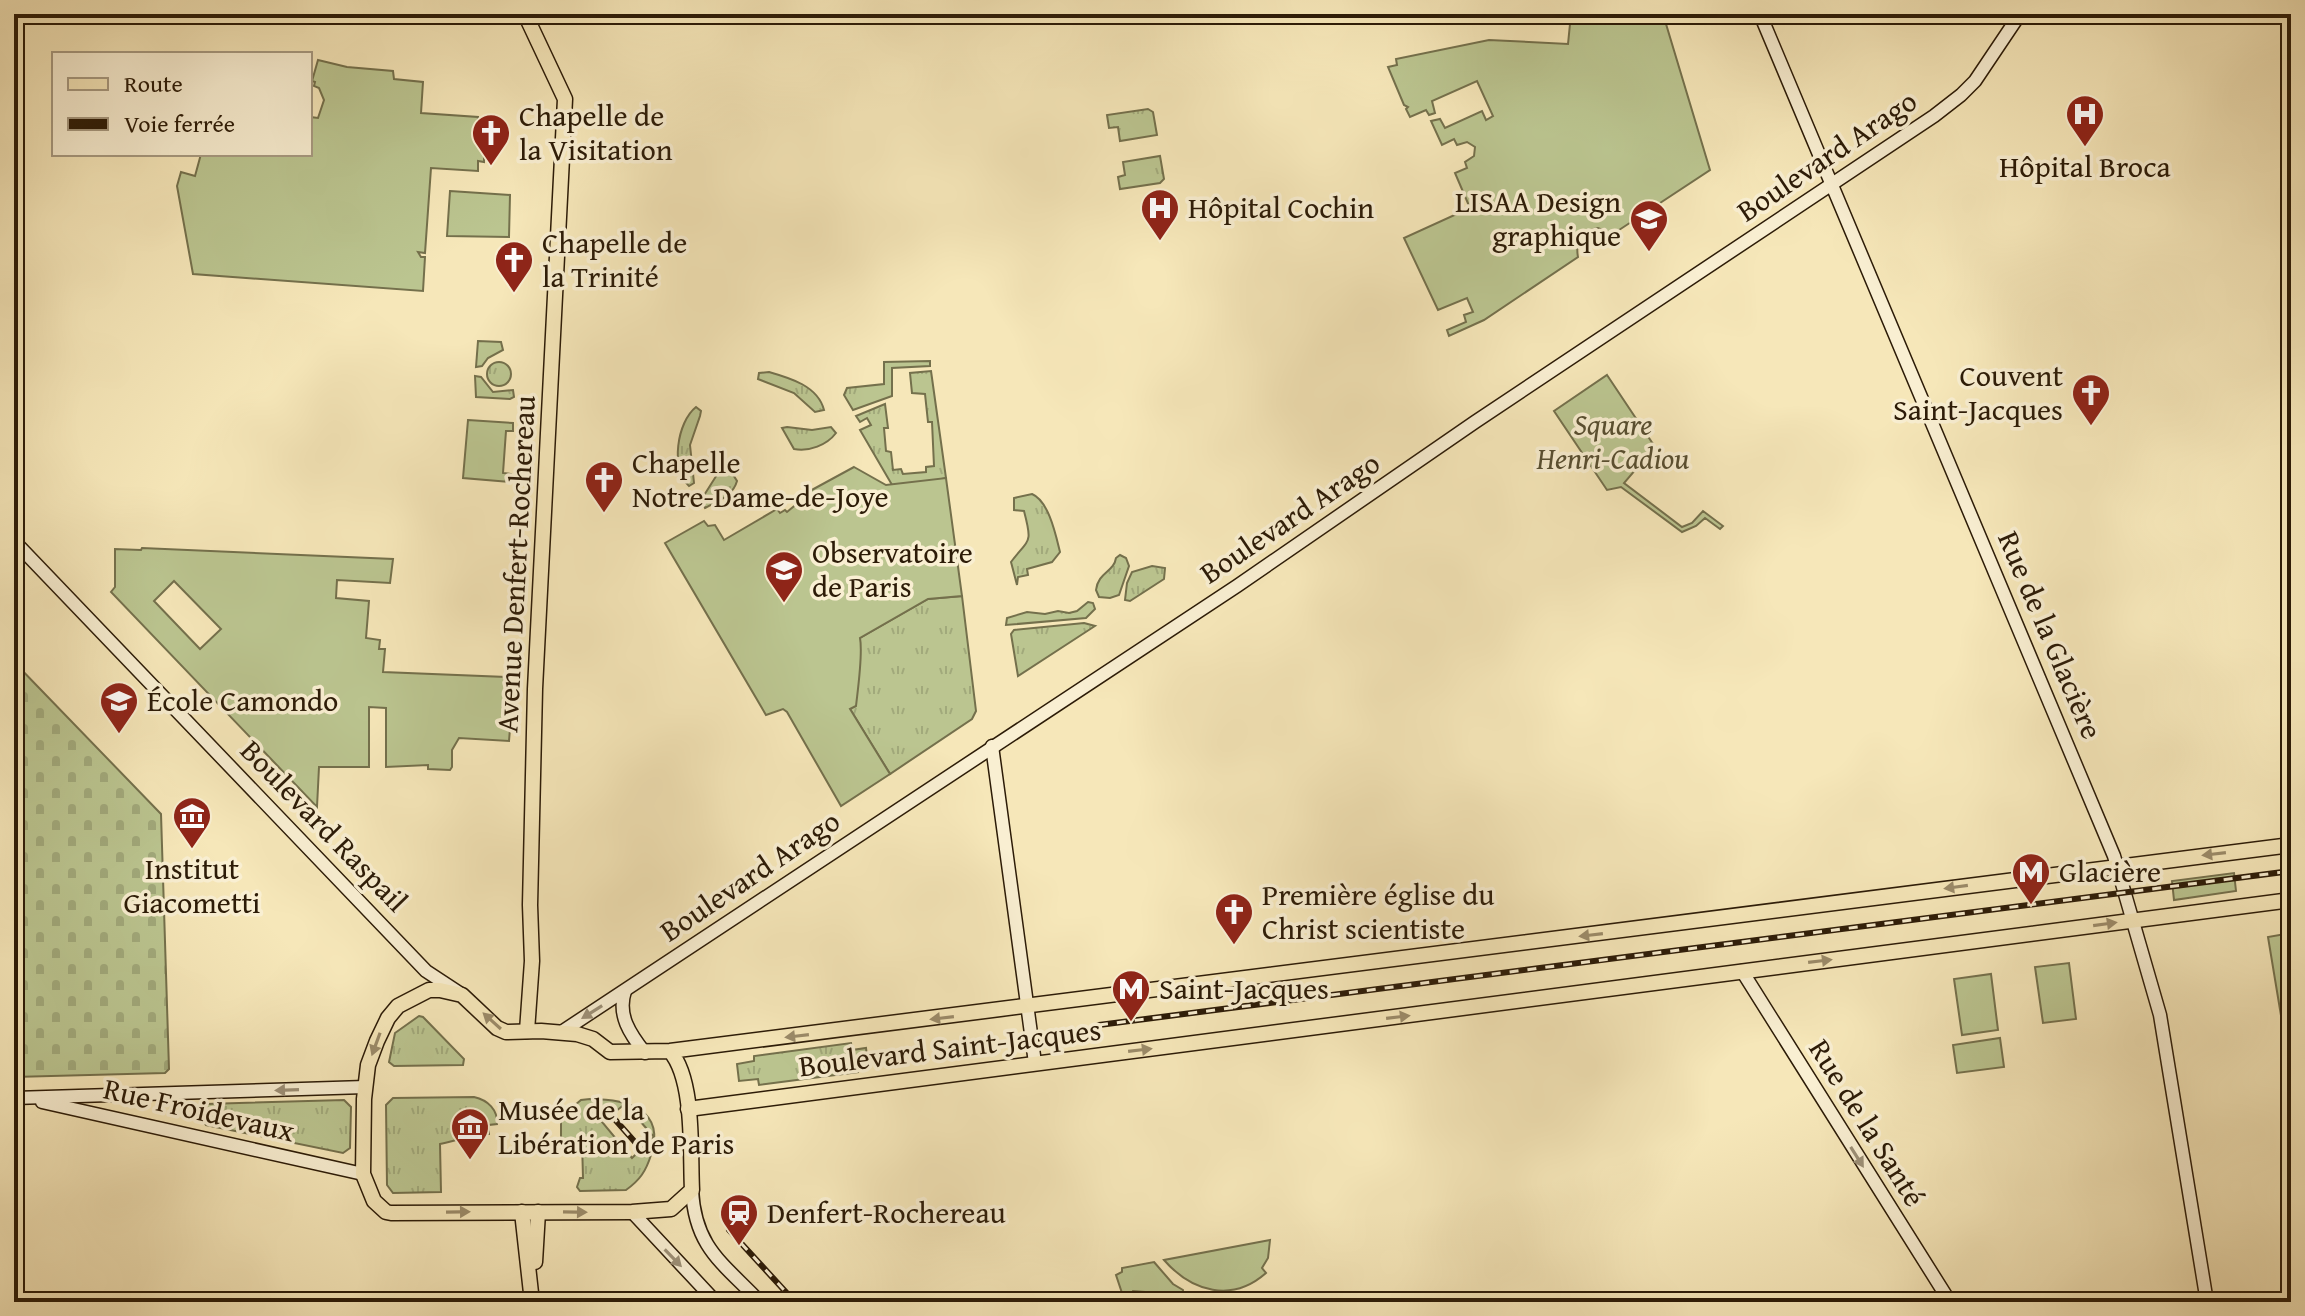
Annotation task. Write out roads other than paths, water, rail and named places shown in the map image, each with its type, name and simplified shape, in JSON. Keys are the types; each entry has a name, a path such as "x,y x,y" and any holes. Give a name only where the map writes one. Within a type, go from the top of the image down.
{"main road":[{"name":"Avenue Denfert-Rochereau","path":"525,14 565,99 535,689 530,905 532,961 527,1031"},
{"name":"Rue de la Glacière","path":"1760,14 2117,865 2160,1015 2207,1302"},
{"name":"Boulevard Arago","path":"560,1033 1237,586 1961,95 1981,72 2020,14"},
{"name":"Boulevard Raspail","path":"14,541 430,974 462,995"},
{"path":"992,746 1035,1063"},
{"name":"Boulevard Saint-Jacques","path":"462,995 497,1028 506,1032 560,1033 593,1039 610,1052 670,1051 2291,845"},
{"name":"Boulevard Saint-Jacques","path":"688,1109 2291,900"},
{"name":"Rue de la Santé","path":"1742,971 1950,1302"},
{"path":"429,990 430,974"},
{"path":"462,995 429,990 398,1006 388,1018 368,1065 363,1174 374,1201 386,1212 632,1212 671,1209 692,1190"},
{"path":"625,991 621,1006 625,1024 645,1053"},
{"path":"670,1051 681,1063 688,1109 694,1217 706,1245 760,1302"},
{"name":"Rue Froidevaux","path":"18,1098 365,1087"},
{"name":"Rue Froidevaux","path":"18,1098 363,1174"},
{"path":"522,1212 532,1302 538,1212"},
{"path":"632,1212 716,1302"},
{"path":"2201,1302 2204,1285"}],"railway":[{"path":"1099,1025 2291,871"},
{"path":"611,1115 642,1150"},
{"path":"729,1230 795,1302"}],"place":[{"name":"Hôpital Broca","path":"2085,148"},
{"name":"Chapelle de la Visitation","path":"491,167"},
{"name":"Hôpital Cochin","path":"1160,242"},
{"name":"LISAA Design graphique","path":"1649,253"},
{"name":"Chapelle de la Trinité","path":"514,294"},
{"name":"Couvent Saint-Jacques","path":"2091,427"},
{"name":"Chapelle Notre-Dame-de-Joye","path":"604,514"},
{"name":"Observatoire de Paris","path":"784,604"},
{"name":"École Camondo","path":"119,735"},
{"name":"Institut Giacometti","path":"192,850"},
{"name":"Glacière","path":"2031,906"},
{"name":"Première église du Christ scientiste","path":"1234,946"},
{"name":"Saint-Jacques","path":"1131,1023"},
{"name":"Musée de la Libération de Paris","path":"470,1161"},
{"name":"Denfert-Rochereau","path":"739,1247"}],"park label":[{"name":"Square Henri-Cadiou","path":"1613,442"}]}
